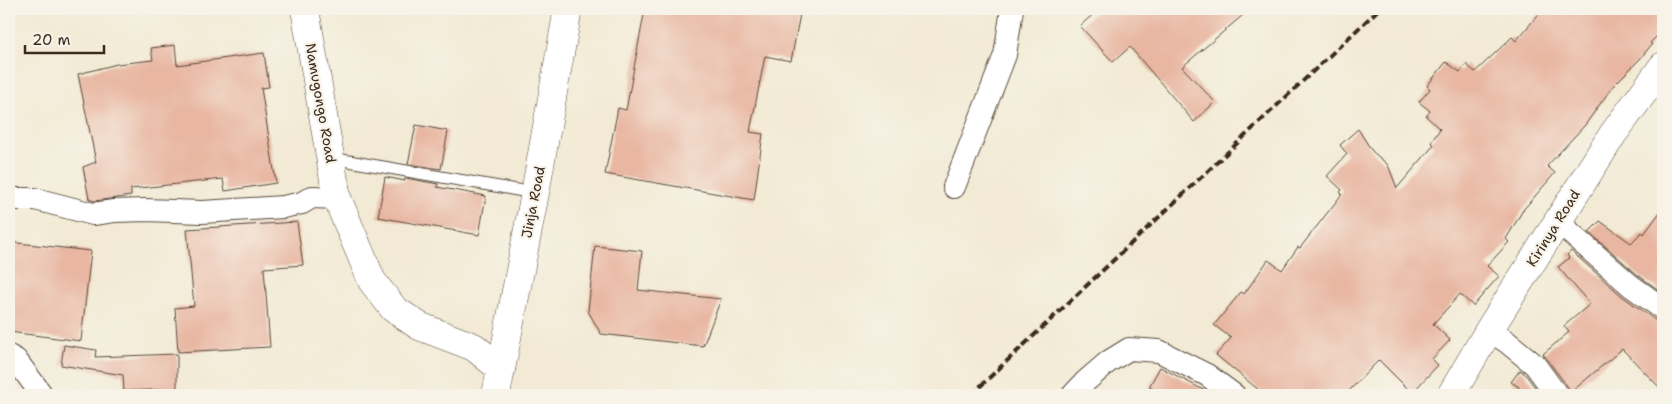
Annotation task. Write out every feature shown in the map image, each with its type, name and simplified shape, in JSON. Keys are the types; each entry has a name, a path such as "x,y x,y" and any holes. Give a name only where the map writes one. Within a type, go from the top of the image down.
{"main road":[{"name":"Namugongo Road","path":"305,9 337,198 372,281 394,309 419,326 474,347 501,369"},
{"name":"Jinja Road","path":"496,395 568,9"},
{"name":"Kirinya Road","path":"1451,395 1489,330 1613,134 1663,66"}],"street":[{"path":"954,188 1005,55 1012,9"},
{"path":"9,199 35,199 93,214 145,210 211,212 283,207 302,203 312,197 337,198"},
{"path":"1558,222 1630,285 1663,309"},
{"path":"1489,330 1535,365 1557,395"},
{"path":"1074,395 1086,380 1108,362 1129,349 1159,351 1207,375 1234,395"},
{"path":"9,356 16,360 42,395"}],"lane":[{"path":"331,158 535,192"}],"building":[{"path":"645,9 801,9 791,61 765,56 750,132 763,134 754,200 605,174 618,108 626,110"},
{"path":"1099,9 1250,9 1182,67 1215,102 1194,122 1130,47 1113,62 1080,26"},
{"path":"1543,9 1663,9 1663,30 1650,43 1652,44 1640,59 1613,86 1585,125 1547,166 1555,173 1523,210 1506,239 1509,242 1487,266 1499,276 1473,306 1460,294 1433,324 1450,340 1432,359 1438,365 1412,393 1379,360 1345,395 1265,395 1216,355 1231,338 1214,325 1241,292 1244,294 1268,260 1282,270 1298,247 1300,248 1342,194 1340,192 1342,190 1327,176 1347,154 1340,145 1358,129 1372,151 1388,165 1397,188 1434,145 1431,142 1440,129 1426,116 1430,111 1419,102 1430,89 1427,86 1446,62 1460,72 1466,64 1475,72 1512,37 1516,41"},
{"path":"175,45 177,65 264,53 269,87 261,88 276,183 225,191 223,179 131,189 131,196 94,201 89,199 83,167 96,162 78,74 117,64 153,60 151,48"},
{"path":"416,125 448,131 441,169 408,164"},
{"path":"385,177 405,181 405,178 438,184 437,187 486,196 479,235 378,217"},
{"path":"1663,208 1663,293 1638,275 1589,232 1600,221 1631,243 1642,232 1644,234"},
{"path":"297,222 303,265 264,268 270,347 178,352 175,308 194,306 187,229"},
{"path":"9,242 91,251 81,341 9,332"},
{"path":"595,246 642,251 638,290 721,299 703,346 601,334 588,311"},
{"path":"1571,251 1622,296 1655,320 1663,322 1663,391 1622,349 1570,393 1568,387 1543,354 1569,332 1564,326 1590,304 1558,267 1569,258 1567,255"},
{"path":"64,345 96,350 95,357 177,354 177,389 124,391 123,375 61,365"},
{"path":"1160,367 1212,395 1166,395 1149,387"},
{"path":"1520,370 1541,395 1513,395 1519,387 1511,382"}],"railway":[{"path":"971,395 1379,9"}]}
